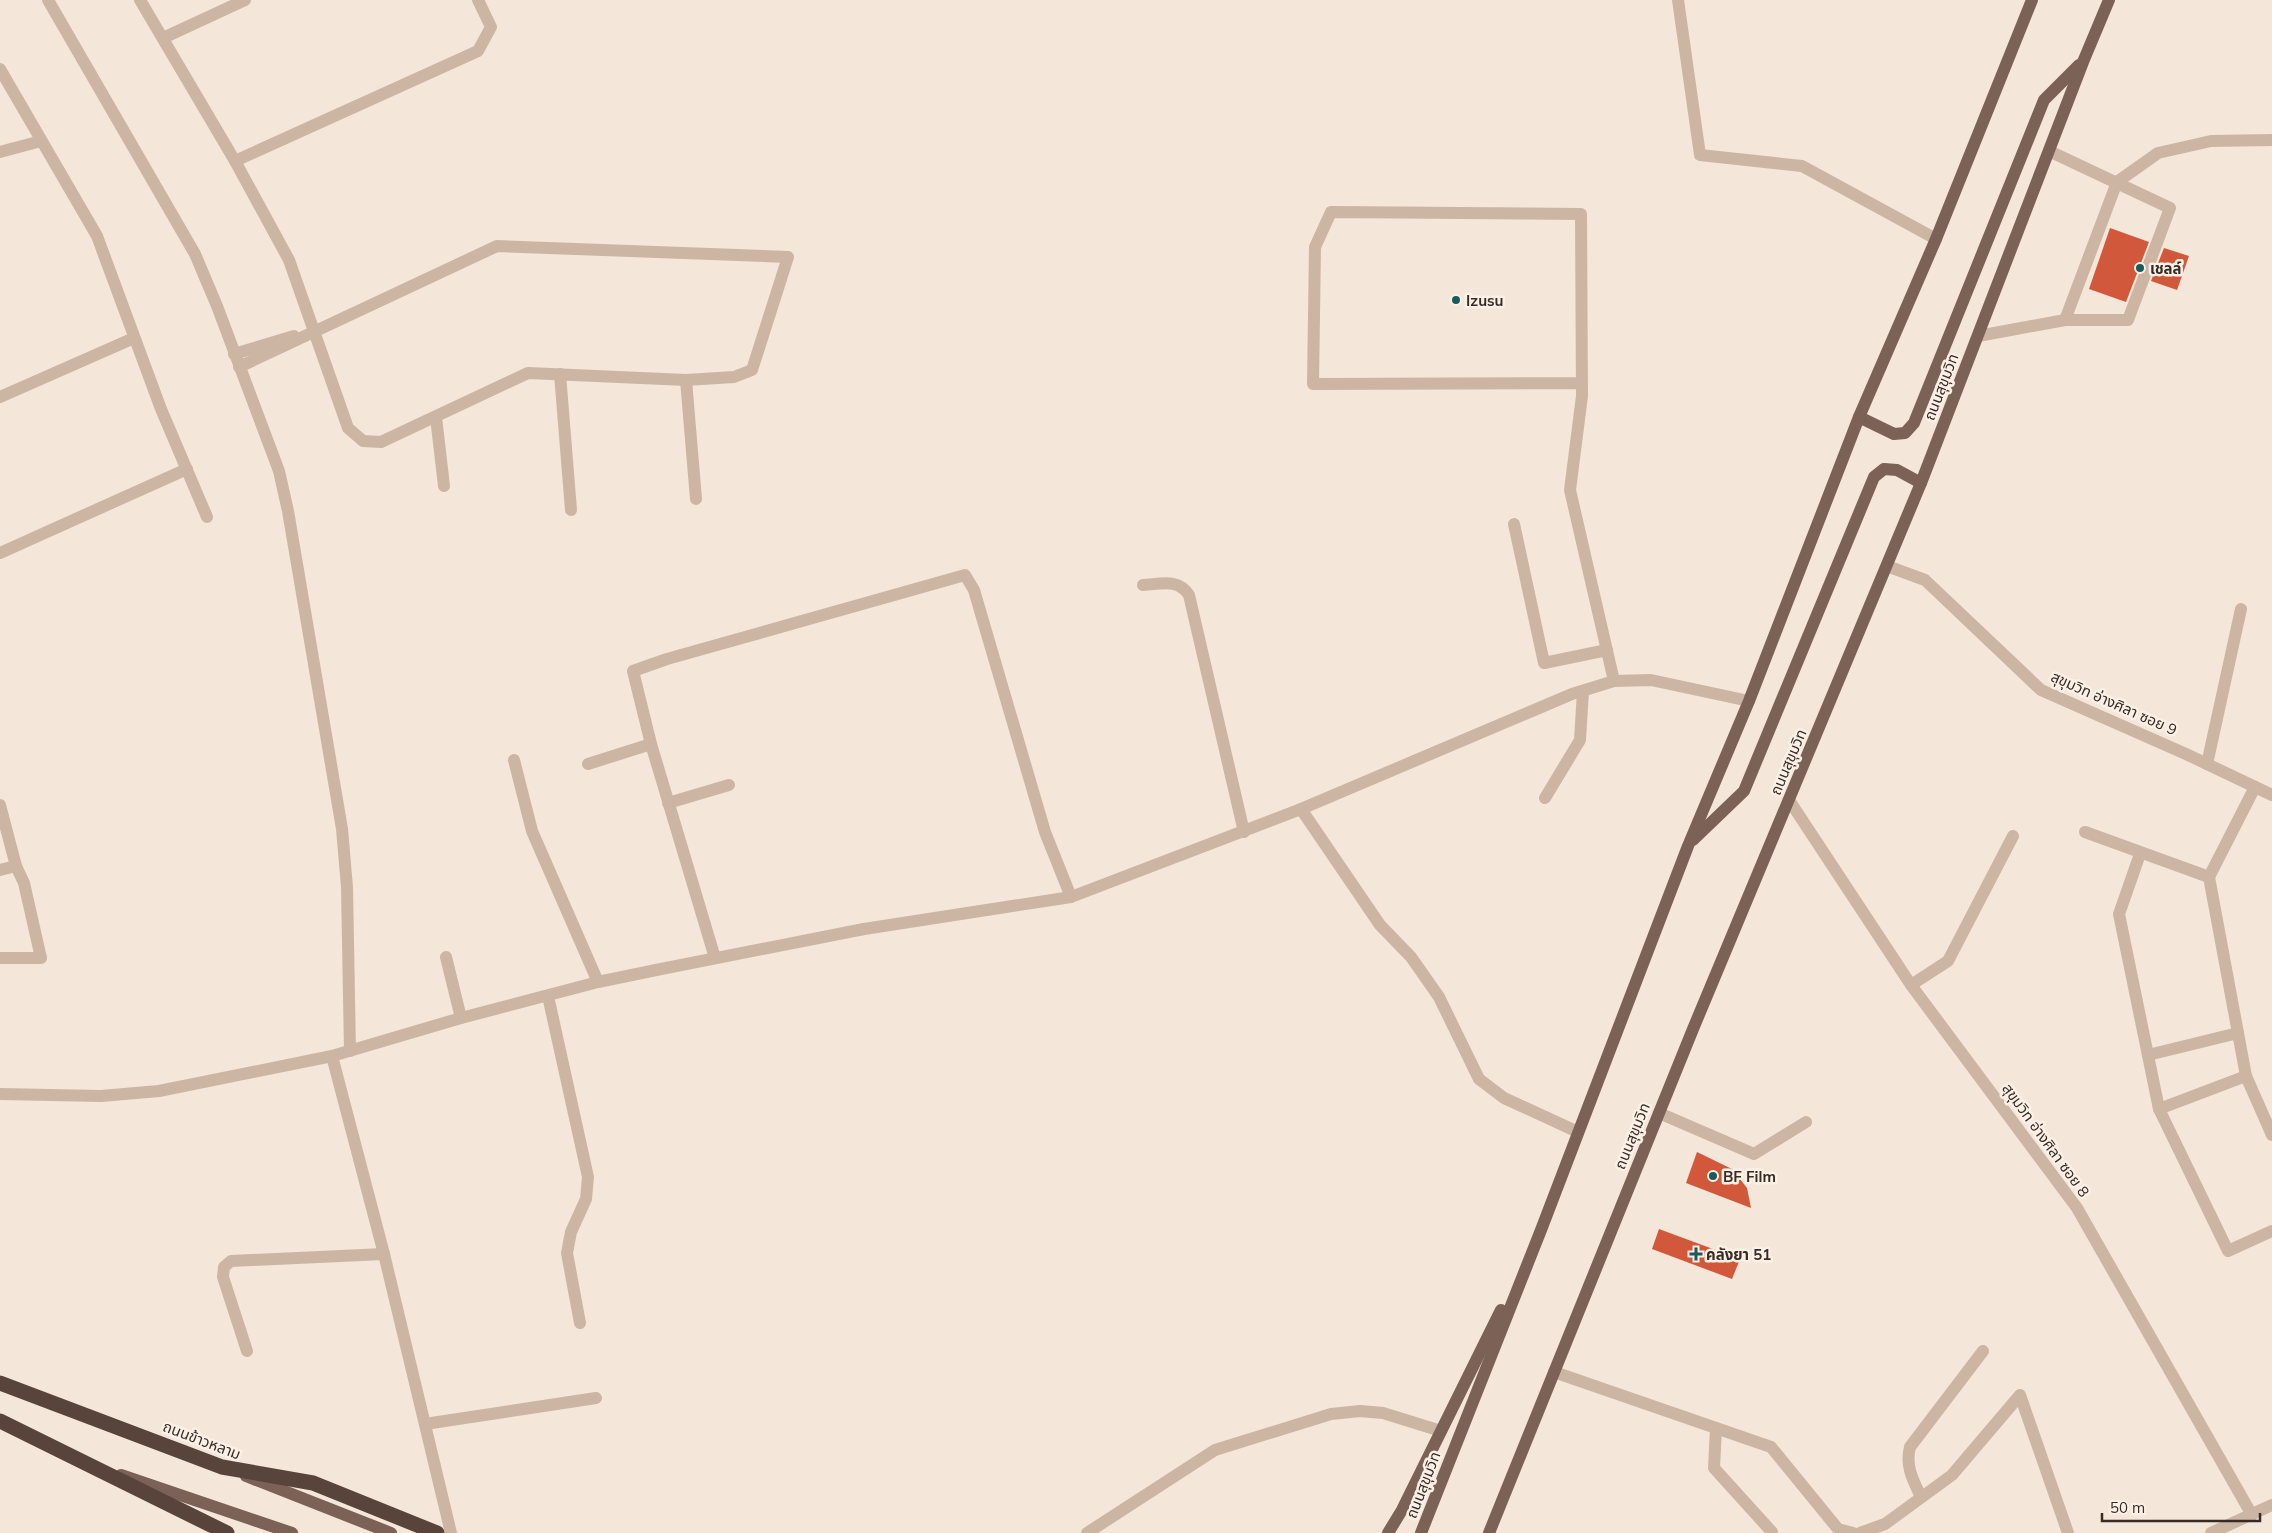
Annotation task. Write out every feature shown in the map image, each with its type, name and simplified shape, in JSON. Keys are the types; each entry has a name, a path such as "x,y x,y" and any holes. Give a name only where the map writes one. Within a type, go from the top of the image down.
{"highway":[{"name":"ถนนข้าวหลาม","path":"0,1383 222,1466"},
{"path":"0,1421 227,1533"},
{"path":"222,1466 313,1483 437,1533"}],"main road":[{"name":"ถนนสุขุมวิท","path":"1421,1533 1688,846 1749,701 1859,417 1936,239 2032,0"},
{"name":"ถนนสุขุมวิท","path":"1489,1533 1659,1114 1921,483 2083,62 2109,0"},
{"path":"1859,417 1894,434 1905,433 1914,423 2044,100 2083,62"},
{"path":"1688,846 1744,790 1874,477 1884,468 1897,470 1921,483"},
{"path":"1388,1533 1402,1510 1540,1230"},
{"path":"91,1465 292,1533"},
{"name":"ถนนข้าวหลาม","path":"222,1466 391,1533"}],"street":[{"path":"48,0 195,254 278,471 288,511 342,829 348,896 350,1051"},
{"path":"140,0 235,161 289,260 316,330 348,428 363,441 381,442 528,373 686,380 734,377 752,370 788,257 497,246 316,330 268,355 239,366"},
{"path":"163,38 245,0"},
{"path":"235,161 478,50 491,27 478,0"},
{"path":"1678,0 1700,155 1802,166 1936,239"},
{"path":"0,68 98,236 134,338 206,516"},
{"path":"2066,320 2117,182 2158,153 2211,141 2272,140"},
{"path":"0,152 41,141"},
{"path":"1978,336 2066,320 2128,320 2170,208 2049,151"},
{"path":"1582,383 1313,384 1315,247 1331,212 1581,214 1582,383 1582,396 1570,490 1614,681"},
{"path":"234,354 316,330"},
{"path":"0,397 134,338"},
{"path":"560,374 571,510"},
{"path":"686,380 696,499"},
{"path":"436,417 444,486"},
{"path":"0,553 187,469"},
{"path":"1514,524 1544,663 1607,650"},
{"name":"สุขุมวิท อ่างศิลา ซอย 9","path":"1887,566 1925,580 2041,690 2272,795"},
{"path":"715,958 668,804 633,671 667,659 965,575 974,590 1045,832 1071,897"},
{"path":"1143,584 1174,583 1183,587 1188,595 1244,832"},
{"path":"2207,764 2241,609"},
{"path":"0,1094 101,1096 159,1092 332,1056 461,1018 598,982 864,929 1071,897 1244,832 1583,691 1614,681 1651,680 1749,701"},
{"path":"1545,798 1580,740 1583,691"},
{"path":"588,764 651,744"},
{"path":"514,760 532,831 598,982"},
{"path":"668,804 729,785"},
{"path":"2255,787 2209,877 2246,1076 2272,1135"},
{"name":"สุขุมวิท อ่างศิลา ซอย 8","path":"1789,800 1911,985 2076,1208 2252,1515"},
{"path":"0,805 16,866 24,883 41,958 0,958"},
{"path":"1301,809 1380,925 1411,957 1439,997 1479,1079 1504,1098 1578,1132"},
{"path":"2085,832 2140,854 2209,877"},
{"path":"1911,985 1948,962 2014,836"},
{"path":"2140,854 2119,914 2159,1109 2228,1251 2272,1231"},
{"path":"0,870 16,866"},
{"path":"446,957 461,1018"},
{"path":"548,996 588,1176 586,1199 571,1232 567,1253 580,1324"},
{"path":"2148,1055 2238,1033"},
{"path":"332,1056 384,1254 451,1533"},
{"path":"2159,1109 2246,1076"},
{"path":"1659,1114 1754,1154 1806,1122"},
{"path":"247,1351 223,1277 224,1267 231,1261 384,1254"},
{"path":"1920,1498 1910,1474 1907,1459 1910,1447 1983,1350"},
{"path":"1554,1372 1771,1447 1838,1529 1852,1533"},
{"path":"1866,1532 1885,1524 1952,1475 2020,1396 2068,1533"},
{"path":"425,1424 596,1398"},
{"path":"1087,1533 1215,1450 1331,1414 1360,1411 1383,1413 1441,1431"},
{"path":"1716,1428 1714,1468 1772,1532"},
{"path":"2211,1533 2272,1505"}],"building":[{"path":"2110,228 2149,242 2126,302 2089,289"},
{"path":"2164,248 2189,256 2177,290 2151,281"},
{"name":"BF Film","path":"1697,1152 1732,1169 1747,1188 1751,1208 1686,1183"},
{"name":"คลังยา 51","path":"1659,1229 1740,1259 1732,1279 1652,1249"}],"place":[{"name":"เชลล์","path":"2140,268"},
{"name":"Izusu","path":"1456,300"},
{"name":"BF Film","path":"1713,1176"},
{"name":"คลังยา 51","path":"1696,1254"}]}
